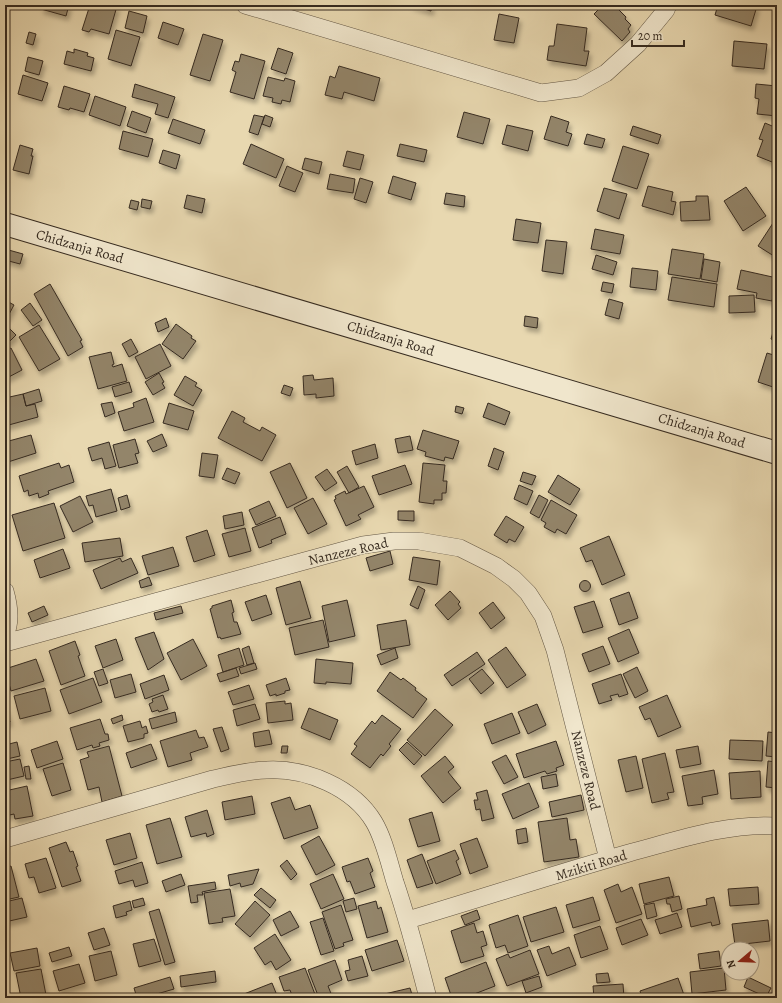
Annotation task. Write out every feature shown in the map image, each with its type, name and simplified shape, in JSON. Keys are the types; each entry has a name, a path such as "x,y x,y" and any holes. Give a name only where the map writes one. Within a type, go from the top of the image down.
{"street":[{"path":"245,5 293,12 541,93 578,88 606,73 638,44 666,10 668,5"},
{"name":"Chidzanja Road","path":"5,224 776,450"},
{"name":"Nanzeze Road","path":"5,643 363,545 400,541 419,542 460,548 496,566 514,579 528,593 544,616 555,650 608,859"},
{"path":"5,591 9,604 9,619 5,635"},
{"path":"5,839 213,779 240,773 267,770 290,771 321,780 338,788 354,799 365,810 374,823 408,920 428,998"},
{"name":"Mzikiti Road","path":"408,920 608,859 717,830 743,826 777,826"}],"building":[{"path":"42,5 69,5 66,16 41,9"},
{"path":"90,5 117,6 109,34 91,29 89,32 82,30"},
{"path":"410,5 432,5 431,11"},
{"path":"603,5 614,5 626,17 625,19 631,25 628,29 630,32 622,41 594,14"},
{"path":"718,5 757,6 751,26 715,15"},
{"path":"129,11 147,16 143,33 125,28"},
{"path":"499,14 519,18 514,43 494,40"},
{"path":"163,22 184,29 178,45 158,38"},
{"path":"557,24 587,28 584,51 589,51 586,66 547,60 549,46 554,46"},
{"path":"116,30 140,37 131,66 108,59"},
{"path":"29,32 36,34 33,45 26,43"},
{"path":"203,34 223,40 210,81 190,75"},
{"path":"734,41 767,44 764,69 732,66"},
{"path":"278,48 293,53 286,74 271,69"},
{"path":"74,49 88,53 87,56 94,58 91,71 64,64 67,51 74,53"},
{"path":"241,54 265,61 254,99 230,92 236,72 232,70 235,61 239,62"},
{"path":"28,57 43,61 39,75 25,71"},
{"path":"339,66 380,78 374,101 344,92 342,99 325,95 330,76 335,78"},
{"path":"23,75 48,83 42,101 18,94"},
{"path":"268,77 284,81 285,78 295,81 290,102 282,100 281,104 272,102 273,98 263,96"},
{"path":"135,84 175,97 168,118 155,114 158,104 132,97"},
{"path":"756,84 777,86 777,116 757,114 759,99 755,98"},
{"path":"64,86 90,94 84,112 70,108 69,110 58,107"},
{"path":"95,96 126,107 120,126 89,115"},
{"path":"132,111 151,118 146,133 127,126"},
{"path":"464,112 490,119 483,144 457,137"},
{"path":"254,115 264,117 258,135 249,132"},
{"path":"265,115 273,118 270,127 262,124"},
{"path":"551,116 569,122 566,132 572,134 568,146 544,139"},
{"path":"173,119 205,130 200,144 168,133"},
{"path":"765,123 777,128 777,164 757,156 763,140 759,139"},
{"path":"507,125 533,131 528,151 502,144"},
{"path":"633,126 661,135 658,144 630,135"},
{"path":"123,131 153,139 148,157 119,149"},
{"path":"587,134 605,139 602,148 584,144"},
{"path":"251,144 284,159 276,178 243,164"},
{"path":"400,144 427,150 424,162 397,156"},
{"path":"20,145 33,149 29,174 13,170"},
{"path":"623,146 649,154 637,189 612,181"},
{"path":"163,150 180,155 176,169 159,163"},
{"path":"347,151 364,155 360,170 343,166"},
{"path":"305,158 322,162 319,174 302,169"},
{"path":"287,166 303,173 295,192 279,186"},
{"path":"330,174 355,179 353,193 327,189"},
{"path":"393,176 416,183 411,200 388,193"},
{"path":"360,178 373,182 366,203 354,199"},
{"path":"648,186 673,192 671,201 676,202 673,215 642,206"},
{"path":"746,187 766,216 743,231 724,201"},
{"path":"604,188 627,194 619,219 597,211"},
{"path":"446,193 465,196 464,207 444,204"},
{"path":"187,195 205,199 202,213 184,208"},
{"path":"696,196 708,196 710,220 681,221 680,202 696,201"},
{"path":"142,199 152,201 150,209 141,207"},
{"path":"131,200 139,202 137,210 129,208"},
{"path":"516,219 541,223 538,243 513,240"},
{"path":"773,223 777,225 777,258 758,246"},
{"path":"595,229 624,235 620,254 591,249"},
{"path":"546,240 567,242 563,274 542,271"},
{"path":"5,249 23,254 20,264 5,260"},
{"path":"672,249 704,254 700,279 668,274"},
{"path":"596,255 617,262 613,275 592,269"},
{"path":"704,259 720,262 717,282 701,279"},
{"path":"632,268 658,271 656,290 630,287"},
{"path":"741,270 777,278 772,301 756,298 757,293 737,289"},
{"path":"672,277 717,284 714,307 668,300"},
{"path":"603,282 614,284 612,293 601,291"},
{"path":"50,284 82,340 80,341 83,347 68,356 34,294"},
{"path":"754,295 755,312 729,313 729,296"},
{"path":"609,299 623,303 619,319 605,315"},
{"path":"5,300 14,305 7,318 5,317"},
{"path":"30,303 42,320 33,326 21,310"},
{"path":"525,316 538,318 537,328 524,326"},
{"path":"166,318 169,327 158,332 155,323"},
{"path":"777,319 777,341 771,339"},
{"path":"176,324 192,336 191,338 196,341 183,359 162,344"},
{"path":"6,325 16,335 5,346 5,326"},
{"path":"39,325 60,359 39,371 19,337"},
{"path":"131,339 138,352 129,357 122,344"},
{"path":"160,344 171,366 146,379 135,357"},
{"path":"11,348 22,370 5,379 5,351"},
{"path":"111,352 114,364 112,365 113,367 122,364 127,381 98,389 89,357"},
{"path":"767,353 777,356 776,388 758,382"},
{"path":"159,373 164,382 162,383 165,388 153,395 145,382"},
{"path":"313,375 314,380 333,378 334,396 316,398 316,394 304,395 303,376"},
{"path":"185,376 197,383 195,386 202,390 193,406 174,395"},
{"path":"129,382 132,392 115,397 112,387"},
{"path":"284,385 293,388 290,396 281,393"},
{"path":"39,389 42,401 26,406 23,394"},
{"path":"23,394 26,406 35,404 38,417 5,426 5,398"},
{"path":"146,398 154,422 124,431 118,412 134,407 133,403"},
{"path":"112,402 115,413 105,417 101,404"},
{"path":"169,403 194,411 188,430 163,423"},
{"path":"488,403 510,412 505,425 483,417"},
{"path":"456,406 464,408 462,414 455,412"},
{"path":"232,411 245,418 243,422 260,431 262,427 276,435 262,461 218,438"},
{"path":"423,430 459,441 453,459 445,457 444,461 425,456 426,452 417,449"},
{"path":"162,434 167,446 153,452 147,441"},
{"path":"31,435 36,453 8,462 5,453 5,442"},
{"path":"410,436 413,450 398,453 395,439"},
{"path":"135,439 139,453 135,454 138,463 119,468 113,445"},
{"path":"109,442 116,466 105,469 102,458 92,461 88,448"},
{"path":"375,444 378,458 356,465 352,451"},
{"path":"494,448 504,452 498,470 488,466"},
{"path":"202,453 218,455 214,478 199,476"},
{"path":"59,463 61,468 69,465 74,482 48,491 49,494 39,498 38,493 29,496 28,490 24,492 19,476"},
{"path":"290,463 307,498 287,508 270,472"},
{"path":"423,463 445,465 443,481 447,481 446,493 442,493 442,500 434,500 434,504 419,502"},
{"path":"405,465 412,484 379,495 372,476"},
{"path":"347,466 359,487 349,493 337,472"},
{"path":"227,468 240,473 235,484 222,479"},
{"path":"327,469 337,483 325,491 315,477"},
{"path":"523,472 536,476 532,485 520,481"},
{"path":"558,475 580,489 570,505 548,492"},
{"path":"519,485 533,491 527,505 514,499"},
{"path":"364,486 374,507 358,515 361,519 346,526 334,500 336,499 335,496 345,491 346,494"},
{"path":"111,489 117,511 96,517 93,505 89,506 86,496"},
{"path":"127,495 130,507 121,510 118,498"},
{"path":"539,495 548,500 539,518 530,513"},
{"path":"80,496 93,522 73,532 60,506"},
{"path":"313,498 327,524 308,534 294,508"},
{"path":"551,500 577,515 566,534 557,529 555,533 544,527 546,523 541,520"},
{"path":"269,501 276,516 256,525 249,510"},
{"path":"54,503 65,538 23,551 12,515"},
{"path":"398,511 414,511 414,521 398,520"},
{"path":"242,512 244,525 225,529 223,516"},
{"path":"506,516 524,527 515,542 509,539 507,543 494,535"},
{"path":"280,517 286,534 271,540 272,543 259,548 252,528"},
{"path":"245,528 251,551 229,557 222,534"},
{"path":"207,530 215,555 194,562 186,537"},
{"path":"609,536 625,575 602,585 592,560 586,562 580,548"},
{"path":"120,538 123,556 85,562 82,543"},
{"path":"173,547 179,566 148,575 142,556"},
{"path":"63,549 70,568 40,578 34,560"},
{"path":"390,551 393,564 370,571 366,558"},
{"path":"413,557 440,561 437,585 409,580"},
{"path":"120,558 122,562 131,558 138,573 101,589 93,570"},
{"path":"149,577 152,585 141,588 139,581"},
{"path":"585,580 589,582 591,586 589,590 585,592 581,590 579,586 581,582"},
{"path":"300,581 311,618 286,625 276,588"},
{"path":"418,586 425,590 418,609 410,605"},
{"path":"450,591 460,602 458,604 461,608 448,620 435,605"},
{"path":"629,592 638,618 619,625 610,599"},
{"path":"266,595 272,614 252,621 245,602"},
{"path":"231,600 234,612 232,613 234,622 237,622 241,634 221,639 220,637 218,638 210,609 212,606"},
{"path":"347,600 355,636 329,642 322,606"},
{"path":"594,601 603,627 583,633 574,607"},
{"path":"493,602 505,618 491,629 479,613"},
{"path":"44,606 48,615 32,622 28,613"},
{"path":"181,606 183,613 156,620 154,613"},
{"path":"323,620 329,647 295,655 289,628"},
{"path":"406,620 410,645 381,650 377,625"},
{"path":"629,629 639,653 618,662 608,638"},
{"path":"154,632 164,659 148,670 135,638"},
{"path":"116,639 123,660 103,668 95,646"},
{"path":"193,639 207,666 181,680 167,653"},
{"path":"75,641 80,655 78,656 85,676 61,685 49,651"},
{"path":"249,646 254,663 247,665 242,649"},
{"path":"603,646 610,664 589,672 582,654"},
{"path":"506,647 526,675 507,688 488,660"},
{"path":"239,648 244,665 223,672 218,655"},
{"path":"395,648 398,658 381,665 377,655"},
{"path":"477,652 485,664 452,686 444,675"},
{"path":"36,659 44,681 11,691 5,669"},
{"path":"316,659 353,663 351,684 326,682 326,684 314,683"},
{"path":"255,663 257,669 241,674 239,668"},
{"path":"637,667 648,691 635,698 623,674"},
{"path":"236,668 239,676 220,682 217,674"},
{"path":"103,669 108,683 99,686 94,672"},
{"path":"482,669 494,683 481,694 469,679"},
{"path":"390,672 401,680 403,678 427,699 413,718 377,691"},
{"path":"131,674 136,692 115,698 110,680"},
{"path":"621,674 628,694 619,697 618,694 610,696 612,700 599,704 592,684"},
{"path":"164,675 169,690 145,699 140,684"},
{"path":"93,678 102,702 69,714 60,690"},
{"path":"286,678 290,690 276,696 276,694 270,696 266,685"},
{"path":"249,685 254,699 233,705 228,692"},
{"path":"45,688 51,711 20,719 14,696"},
{"path":"163,695 168,709 159,712 158,710 152,712 149,704 153,702 152,699"},
{"path":"667,695 681,727 658,737 650,718 645,720 639,707"},
{"path":"285,701 285,704 291,703 293,720 268,723 266,703"},
{"path":"255,704 260,719 237,726 233,710"},
{"path":"537,704 546,725 528,734 518,712"},
{"path":"5,705 10,722 5,723"},
{"path":"309,708 338,720 330,740 301,728"},
{"path":"435,709 453,725 425,756 407,740"},
{"path":"175,712 177,722 152,729 149,719"},
{"path":"512,713 520,733 492,744 484,724"},
{"path":"122,715 123,720 113,724 111,719"},
{"path":"382,715 401,729 389,744 391,746 383,756 381,754 370,768 351,754 357,746 354,744 372,721 375,724"},
{"path":"100,719 105,734 108,734 109,740 99,743 100,746 93,748 92,745 77,750 70,728"},
{"path":"140,721 142,728 146,726 148,733 144,734 144,738 128,742 123,726"},
{"path":"222,727 229,749 221,752 213,729"},
{"path":"196,730 199,738 204,737 208,747 190,753 192,760 168,767 160,741"},
{"path":"269,730 272,744 255,747 253,733"},
{"path":"768,732 777,733 777,757 766,756"},
{"path":"730,740 763,741 762,761 729,759"},
{"path":"57,741 63,759 37,768 31,750"},
{"path":"556,741 564,765 556,768 557,771 547,774 545,771 524,778 516,754"},
{"path":"17,742 20,756 7,759 5,745"},
{"path":"407,742 422,756 414,765 399,750"},
{"path":"151,744 157,759 131,768 126,753"},
{"path":"109,746 122,796 102,802 99,787 88,790 80,760 89,757 87,752"},
{"path":"282,746 288,746 287,753 281,753"},
{"path":"698,746 701,764 680,768 676,750"},
{"path":"665,753 674,792 667,793 669,799 652,803 642,759"},
{"path":"506,755 518,777 504,784 492,762"},
{"path":"445,756 454,767 448,772 461,788 443,803 421,776"},
{"path":"636,756 643,788 626,792 618,760"},
{"path":"20,759 24,776 7,780 8,785 5,786 5,762"},
{"path":"768,761 777,762 777,788 766,787"},
{"path":"63,763 71,790 52,796 43,769"},
{"path":"29,766 31,779 26,779 24,767"},
{"path":"714,770 718,794 702,797 703,804 688,806 682,776"},
{"path":"760,771 761,797 731,799 729,773"},
{"path":"556,774 558,786 543,789 541,777"},
{"path":"529,783 539,807 513,819 502,794"},
{"path":"27,786 33,816 15,819 14,814 5,816 5,791"},
{"path":"487,790 494,818 482,821 480,809 476,810 474,800 478,800 476,793"},
{"path":"581,795 584,810 552,817 549,802"},
{"path":"252,796 255,814 225,820 222,802"},
{"path":"290,797 295,810 310,805 318,828 284,839 271,803"},
{"path":"207,810 214,834 207,837 206,833 191,837 185,817"},
{"path":"432,812 440,841 418,847 409,819"},
{"path":"170,818 182,857 157,864 146,825"},
{"path":"567,818 570,840 576,839 579,857 544,862 538,822"},
{"path":"526,828 528,842 518,844 516,830"},
{"path":"130,833 137,858 114,865 106,840"},
{"path":"319,836 335,865 316,875 301,846"},
{"path":"477,838 488,867 470,874 460,844"},
{"path":"66,842 70,852 73,851 78,866 76,867 81,881 62,887 49,848"},
{"path":"455,850 459,859 456,861 461,874 436,884 427,861"},
{"path":"422,854 433,883 417,888 407,860"},
{"path":"46,858 56,888 39,893 34,877 29,878 25,864"},
{"path":"368,858 373,871 370,873 375,887 355,894 350,881 347,882 342,867"},
{"path":"287,860 297,874 291,880 280,866"},
{"path":"142,862 148,883 135,887 133,880 119,884 115,871"},
{"path":"11,866 19,897 5,900 5,868"},
{"path":"259,869 253,884 241,887 240,883 230,886 228,875"},
{"path":"181,874 185,885 166,892 162,881"},
{"path":"333,874 344,899 321,909 310,884"},
{"path":"669,877 674,896 644,904 639,884"},
{"path":"215,882 216,889 202,892 203,895 197,895 198,902 191,903 188,886"},
{"path":"618,884 621,892 632,887 642,914 616,923 604,890"},
{"path":"758,887 759,904 730,906 728,889"},
{"path":"261,888 276,900 270,908 254,895"},
{"path":"230,889 235,916 222,918 223,922 209,924 204,893"},
{"path":"679,896 682,909 672,912 670,904 667,904 666,899"},
{"path":"593,897 600,920 573,928 566,905"},
{"path":"714,897 720,924 712,926 711,922 691,927 687,909 707,905 706,899"},
{"path":"22,898 27,917 5,922 5,902"},
{"path":"143,898 145,905 134,908 132,901"},
{"path":"354,898 357,909 346,912 343,901"},
{"path":"130,901 132,910 126,912 127,915 116,918 113,906"},
{"path":"255,901 270,915 250,937 235,924"},
{"path":"376,901 378,909 381,907 388,932 367,938 358,906"},
{"path":"654,903 657,916 647,919 644,905"},
{"path":"341,905 353,940 343,943 344,946 335,949 322,912"},
{"path":"556,907 564,932 531,942 523,917"},
{"path":"159,909 175,962 165,965 149,912"},
{"path":"477,910 480,919 465,925 461,916"},
{"path":"290,911 299,927 281,936 273,920"},
{"path":"677,913 682,927 660,934 655,920"},
{"path":"518,915 528,946 508,953 505,945 496,948 489,925"},
{"path":"323,918 334,951 321,955 310,922"},
{"path":"641,919 648,935 622,945 616,928"},
{"path":"768,920 770,941 734,941 732,924"},
{"path":"777,922 777,945 773,923"},
{"path":"474,923 477,933 483,931 487,945 481,947 484,956 461,963 451,931"},
{"path":"600,926 608,949 581,958 574,935"},
{"path":"104,928 110,945 94,950 88,933"},
{"path":"275,934 291,960 276,970 271,961 265,965 254,948"},
{"path":"154,939 161,961 139,967 133,944"},
{"path":"397,940 404,961 372,971 365,950"},
{"path":"549,946 552,954 569,947 576,965 547,976 537,950"},
{"path":"69,947 72,956 52,962 49,953"},
{"path":"37,948 40,966 14,971 10,953"},
{"path":"530,950 539,974 507,986 496,959 508,954 510,958"},
{"path":"111,951 117,975 95,981 89,956"},
{"path":"719,951 720,966 700,969 698,954"},
{"path":"362,956 368,976 348,981 345,971 350,970 348,960"},
{"path":"335,960 342,980 328,986 332,996 327,998 319,998 308,970"},
{"path":"486,962 495,986 464,998 452,998 445,978"},
{"path":"79,964 85,983 59,991 53,971"},
{"path":"305,968 316,997 293,998 290,990 284,991 279,977"},
{"path":"720,968 720,981 725,981 726,990 692,994 690,972"},
{"path":"41,969 46,995 21,998 16,973"},
{"path":"215,971 216,982 181,987 180,976"},
{"path":"608,973 610,982 597,983 596,974"},
{"path":"539,976 542,987 526,993 522,981"},
{"path":"170,977 174,989 143,998 137,998 134,988"},
{"path":"678,978 684,995 674,998 642,998 640,991"},
{"path":"746,981 756,981 771,988 766,997 744,987"},
{"path":"272,983 278,998 246,998 244,994"},
{"path":"623,984 624,998 594,998 593,986"},
{"path":"410,988 413,998 377,998 376,996"}]}
